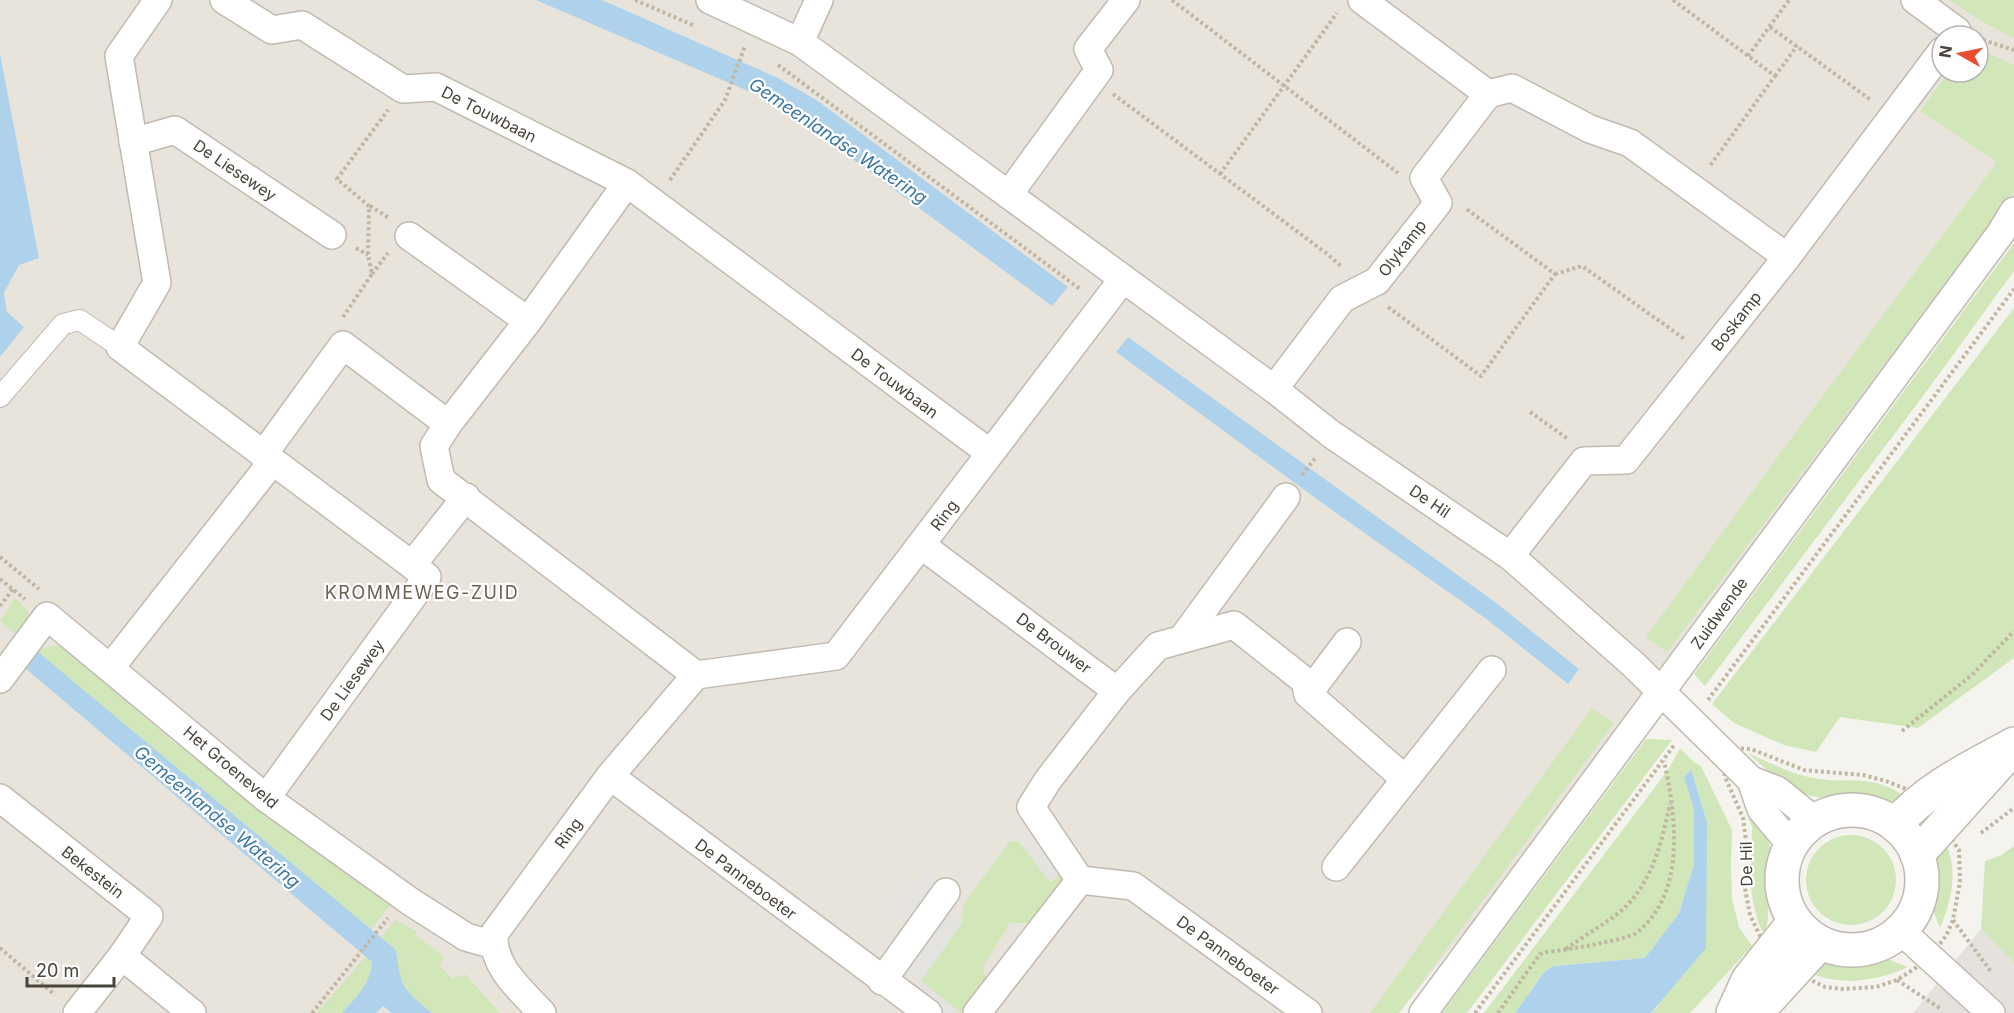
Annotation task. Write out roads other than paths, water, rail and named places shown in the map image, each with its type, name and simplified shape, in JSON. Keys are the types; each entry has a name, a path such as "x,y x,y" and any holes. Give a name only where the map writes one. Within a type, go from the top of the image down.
{"street":[{"path":"120,347 157,282 119,56 158,0"},
{"name":"De Touwbaan","path":"224,0 272,30 302,25 403,89 436,87 627,183 990,453"},
{"path":"710,0 800,42 1123,279"},
{"path":"800,42 819,0"},
{"path":"1009,194 1099,70 1088,49 1126,0"},
{"path":"1915,0 1948,24"},
{"path":"1351,5 1488,94 1512,88 1590,129 1630,143 1787,257"},
{"name":"Boskamp","path":"1510,556 1584,461 1626,460 1787,257 1930,67"},
{"name":"Olykamp","path":"1274,389 1342,299 1377,281 1438,203 1424,178 1488,94"},
{"name":"De Liesewey","path":"133,142 175,130 332,235"},
{"path":"627,183 528,321 448,424 434,446 441,480 696,675"},
{"name":"Zuidwende","path":"1423,1013 2000,234 2014,211"},
{"path":"410,236 528,321"},
{"name":"Ring","path":"494,945 494,934 610,777 696,675 836,656 1123,279"},
{"name":"De Hil","path":"1123,279 1274,389 1331,434 1510,556 1661,691 1751,780 1777,790 1814,820"},
{"path":"0,398 63,324 80,320 120,347 412,565 466,497"},
{"path":"111,667 268,459 343,345 448,424"},
{"path":"1182,639 1286,497"},
{"name":"De Brouwer","path":"921,545 1117,691"},
{"name":"De Liesewey","path":"266,798 427,577 412,565"},
{"path":"977,1013 1080,880 1031,807 1048,780 1117,691 1158,646 1233,625 1305,681 1308,694 1405,779"},
{"name":"Het Groeneveld","path":"5,672 40,626 111,667 266,798 411,902 466,937 494,945"},
{"path":"1308,694 1347,642"},
{"path":"1336,867 1492,670"},
{"path":"1895,825 1950,778 2014,746"},
{"path":"1917,855 1955,840 1966,802 2014,746"},
{"name":"De Panneboeter","path":"610,777 928,1013"},
{"name":"De Hil","path":"1751,780 1761,808 1791,845"},
{"name":"Bekestein","path":"0,798 149,916 122,956 68,1006"},
{"path":"1847,810 1864,811 1880,816 1895,825 1908,838 1917,855 1921,871 1922,887 1911,917 1900,930 1876,946 1862,949 1841,949 1820,943 1806,934 1785,904 1782,884 1783,864 1791,845 1801,831 1814,820 1830,813 1847,810"},
{"name":"De Panneboeter","path":"1080,880 1133,886 1308,1013"},
{"path":"882,981 946,892"},
{"path":"1748,1013 1769,999 1795,921"},
{"path":"1900,930 1991,1013"},
{"path":"1733,1013 1748,980 1820,943"},
{"path":"494,945 500,965 542,1013"},
{"path":"122,956 192,1013"}],"water":[{"name":"Gemeenlandse Watering","path":"536,0 602,0 778,78 818,101 1068,287 1052,306 797,118 762,97"},
{"path":"0,54 39,258 19,265 4,293 7,312 24,327 0,357"},
{"path":"1128,337 1495,602 1579,669 1568,684 1485,618 1325,505 1116,352"},
{"name":"Gemeenlandse Watering","path":"38,652 396,950 405,987 432,1013 392,1013 383,1006 376,1013 342,1013 366,984 372,962 25,668"},
{"path":"1691,769 1707,822 1706,948 1651,1013 1515,1013 1545,971 1554,966 1645,958 1679,913 1694,864 1694,809 1684,778"}],"district":[{"name":"KROMMEWEG-ZUID","path":"422,593"}]}
